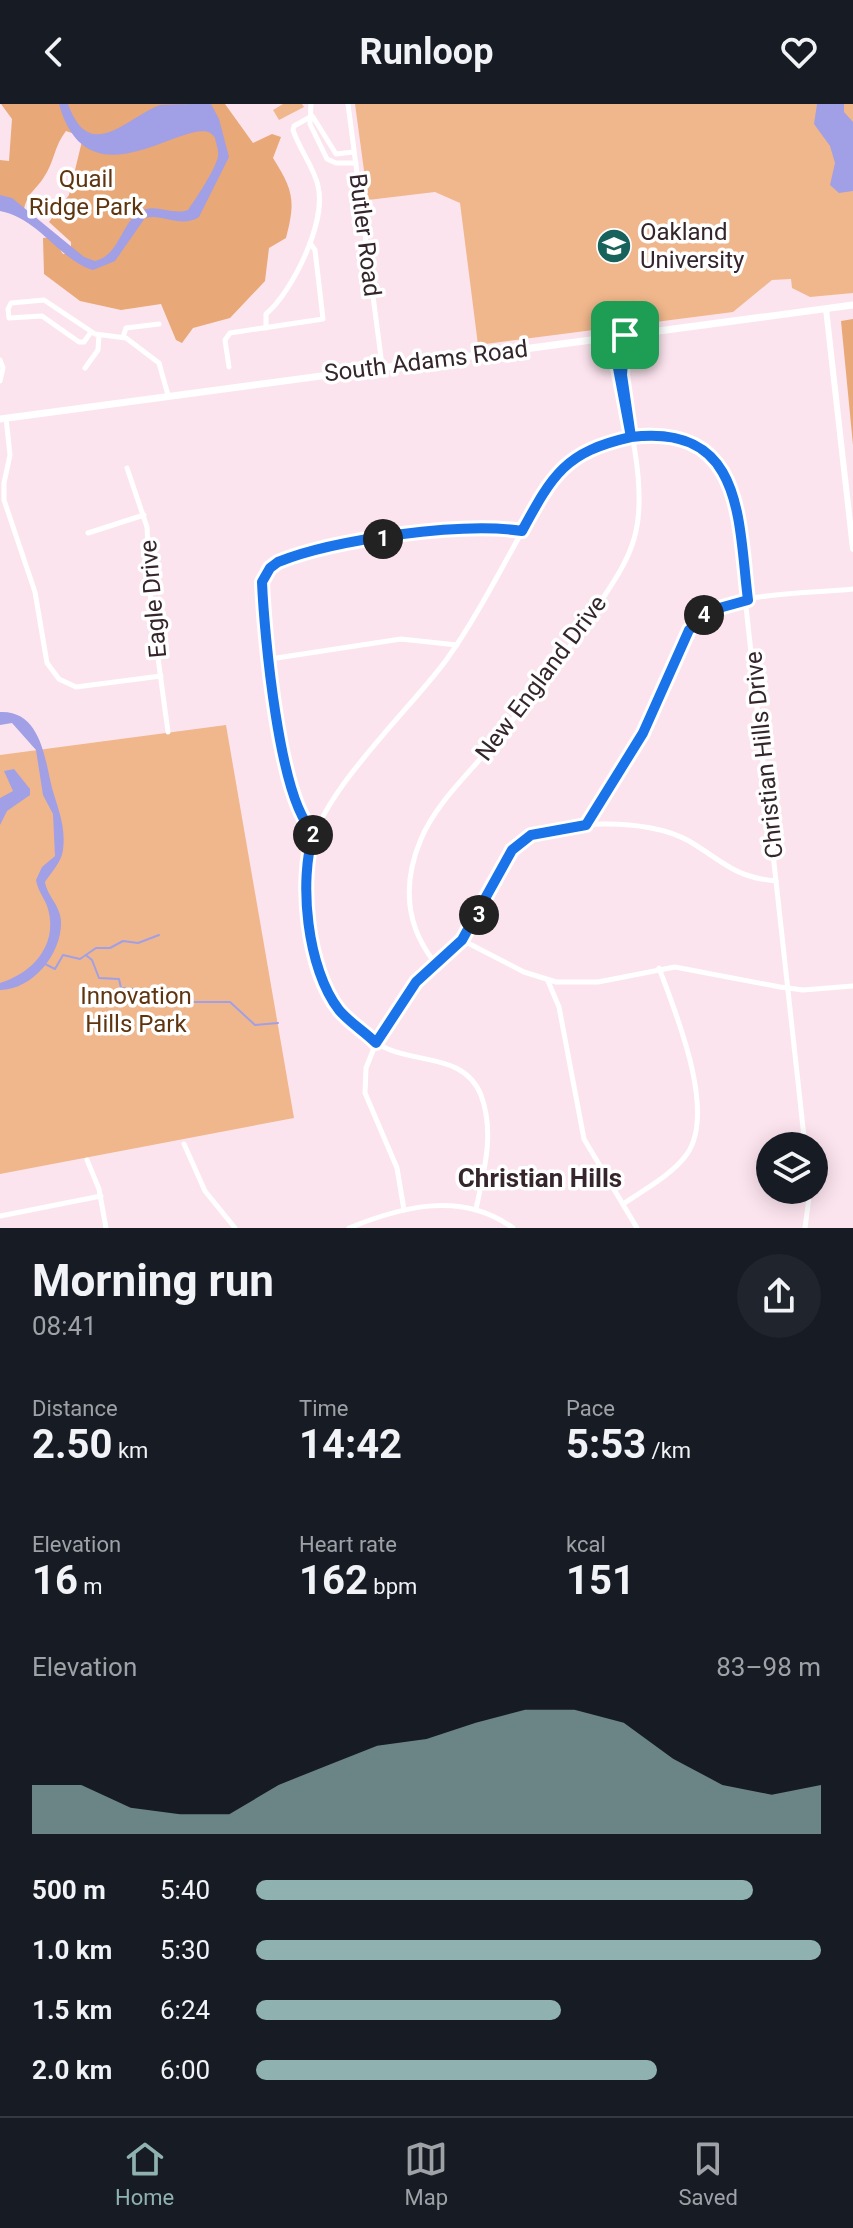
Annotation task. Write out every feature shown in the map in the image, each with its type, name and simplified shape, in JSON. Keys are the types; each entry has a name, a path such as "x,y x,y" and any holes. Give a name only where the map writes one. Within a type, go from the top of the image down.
{"main road":[{"name":"South Adams Road","path":"2,417 853,305"}],"street":[{"path":"311,104 310,124 327,159 336,163 356,163"},
{"name":"Butler Road","path":"348,104 382,365"},
{"path":"312,116 336,154 354,152"},
{"path":"266,328 266,314 284,297 310,242 319,188 293,130 312,116"},
{"path":"229,367 226,335 323,319 315,250 310,242"},
{"path":"91,332 84,342 79,342 42,316 9,318 8,309 11,303 44,300 91,332 123,337 159,363 168,395"},
{"path":"826,309 853,549"},
{"path":"123,337 126,328 159,324"},
{"path":"85,368 98,350 99,335"},
{"name":"New England Drive","path":"622,375 625,335"},
{"name":"New England Drive","path":"435,963 416,933 407,904 417,848 447,797 567,653 630,551 639,503 622,375 612,336"},
{"path":"0,360 3,368 0,381"},
{"path":"2,417 10,455 2,490 35,592 43,649 53,674 76,687 161,676"},
{"name":"Christian Hills Drive","path":"314,832 350,780 457,645 551,482 572,458 604,443 631,437 677,439 696,446 718,461 735,497 804,1132"},
{"name":"Eagle Drive","path":"127,468 144,515 168,732"},
{"path":"88,533 144,515"},
{"path":"476,1209 487,1158 486,1118 480,1094 462,1071 451,1064 403,1054 376,1043 351,1023 333,1001 316,957 306,900 314,832 300,812 284,759 262,582 270,568 278,562 346,544 481,527 522,531"},
{"path":"586,825 643,733 689,630 712,610 748,600 853,589"},
{"path":"270,659 401,639 457,645"},
{"path":"404,1210 397,1168 365,1093 366,1068 376,1043 401,1001 435,963 462,940 517,846 531,835 586,825 622,826 674,834 741,875 776,881"},
{"path":"462,940 548,981 598,982 659,968 694,968 789,988 853,986"},
{"path":"623,1204 675,1167 688,1152 695,1130 690,1057 659,968"},
{"path":"548,981 559,1007 584,1139 637,1228"},
{"path":"184,1144 205,1191 235,1228"},
{"path":"87,1160 101,1196 106,1228"},
{"path":"0,1216 101,1196"},
{"path":"349,1228 404,1210 437,1204 476,1209 513,1228"},
{"path":"805,1228 808,1204"}],"green space":[{"name":"Quail Ridge Park","path":"1,104 225,104 253,143 272,134 281,137 273,158 289,187 291,214 286,238 269,248 265,281 230,318 193,328 182,343 176,340 161,304 121,310 80,301 44,274 43,238 52,237 63,254 71,253 71,242 49,222 69,195 83,137 66,131 47,172 24,209 0,200 0,160 9,161 12,119"},
{"path":"283,104 302,104 304,107 279,120 273,110"},
{"name":"Oakland University","path":"355,104 853,104 853,293 810,297 792,288 791,279 772,280 733,312 478,345 460,203 435,192 368,200"},
{"path":"853,319 853,445 841,321"},
{"name":"Innovation Hills Park","path":"226,725 294,1118 0,1174 0,755"}],"water":[{"path":"59,104 68,104 77,122 87,132 98,134 110,132 160,105 211,104 219,119 229,157 199,217 185,222 145,218 115,261 93,270 70,258 26,222 0,211 0,195 12,198 84,257 95,261 109,253 138,213 150,208 188,210 217,161 215,138 204,131 117,155 94,151 74,136"},
{"path":"817,104 844,104 844,112 853,122 853,191 839,193 830,185 835,163 830,146 814,124"},
{"path":"0,712 24,719 39,739 61,818 64,841 60,859 45,882 60,916 57,946 34,977 24,984 0,990 0,983 32,965 46,946 50,922 47,905 36,880 42,867 55,856 53,814 43,795 36,750 12,723 0,725"},
{"path":"14,769 30,789 30,795 7,811 0,825 0,798 13,791 4,771"}],"waterway":[{"path":"45,964 55,969 63,955 80,959 96,948 110,948 123,941 138,943 159,935"},
{"path":"87,956 92,960 99,978 119,979 121,988 133,989 164,1002 230,1002 255,1025 278,1023"}],"place":[{"name":"Oakland University","path":"614,246"}],"district":[{"name":"Christian Hills","path":"540,1178"}],"route":[{"path":"625,335 612,336 622,375 631,437 677,439 704,450 718,461 733,488 748,600 712,610 689,630 643,733 589,815 586,825 531,835 512,850 487,901 462,940 416,982 376,1043 351,1023 333,1001 315,950 306,900 314,832 300,812 284,759 262,582 270,568 278,562 346,544 481,527 522,531 551,482 572,458 604,443 631,437 622,375 625,335"}]}
